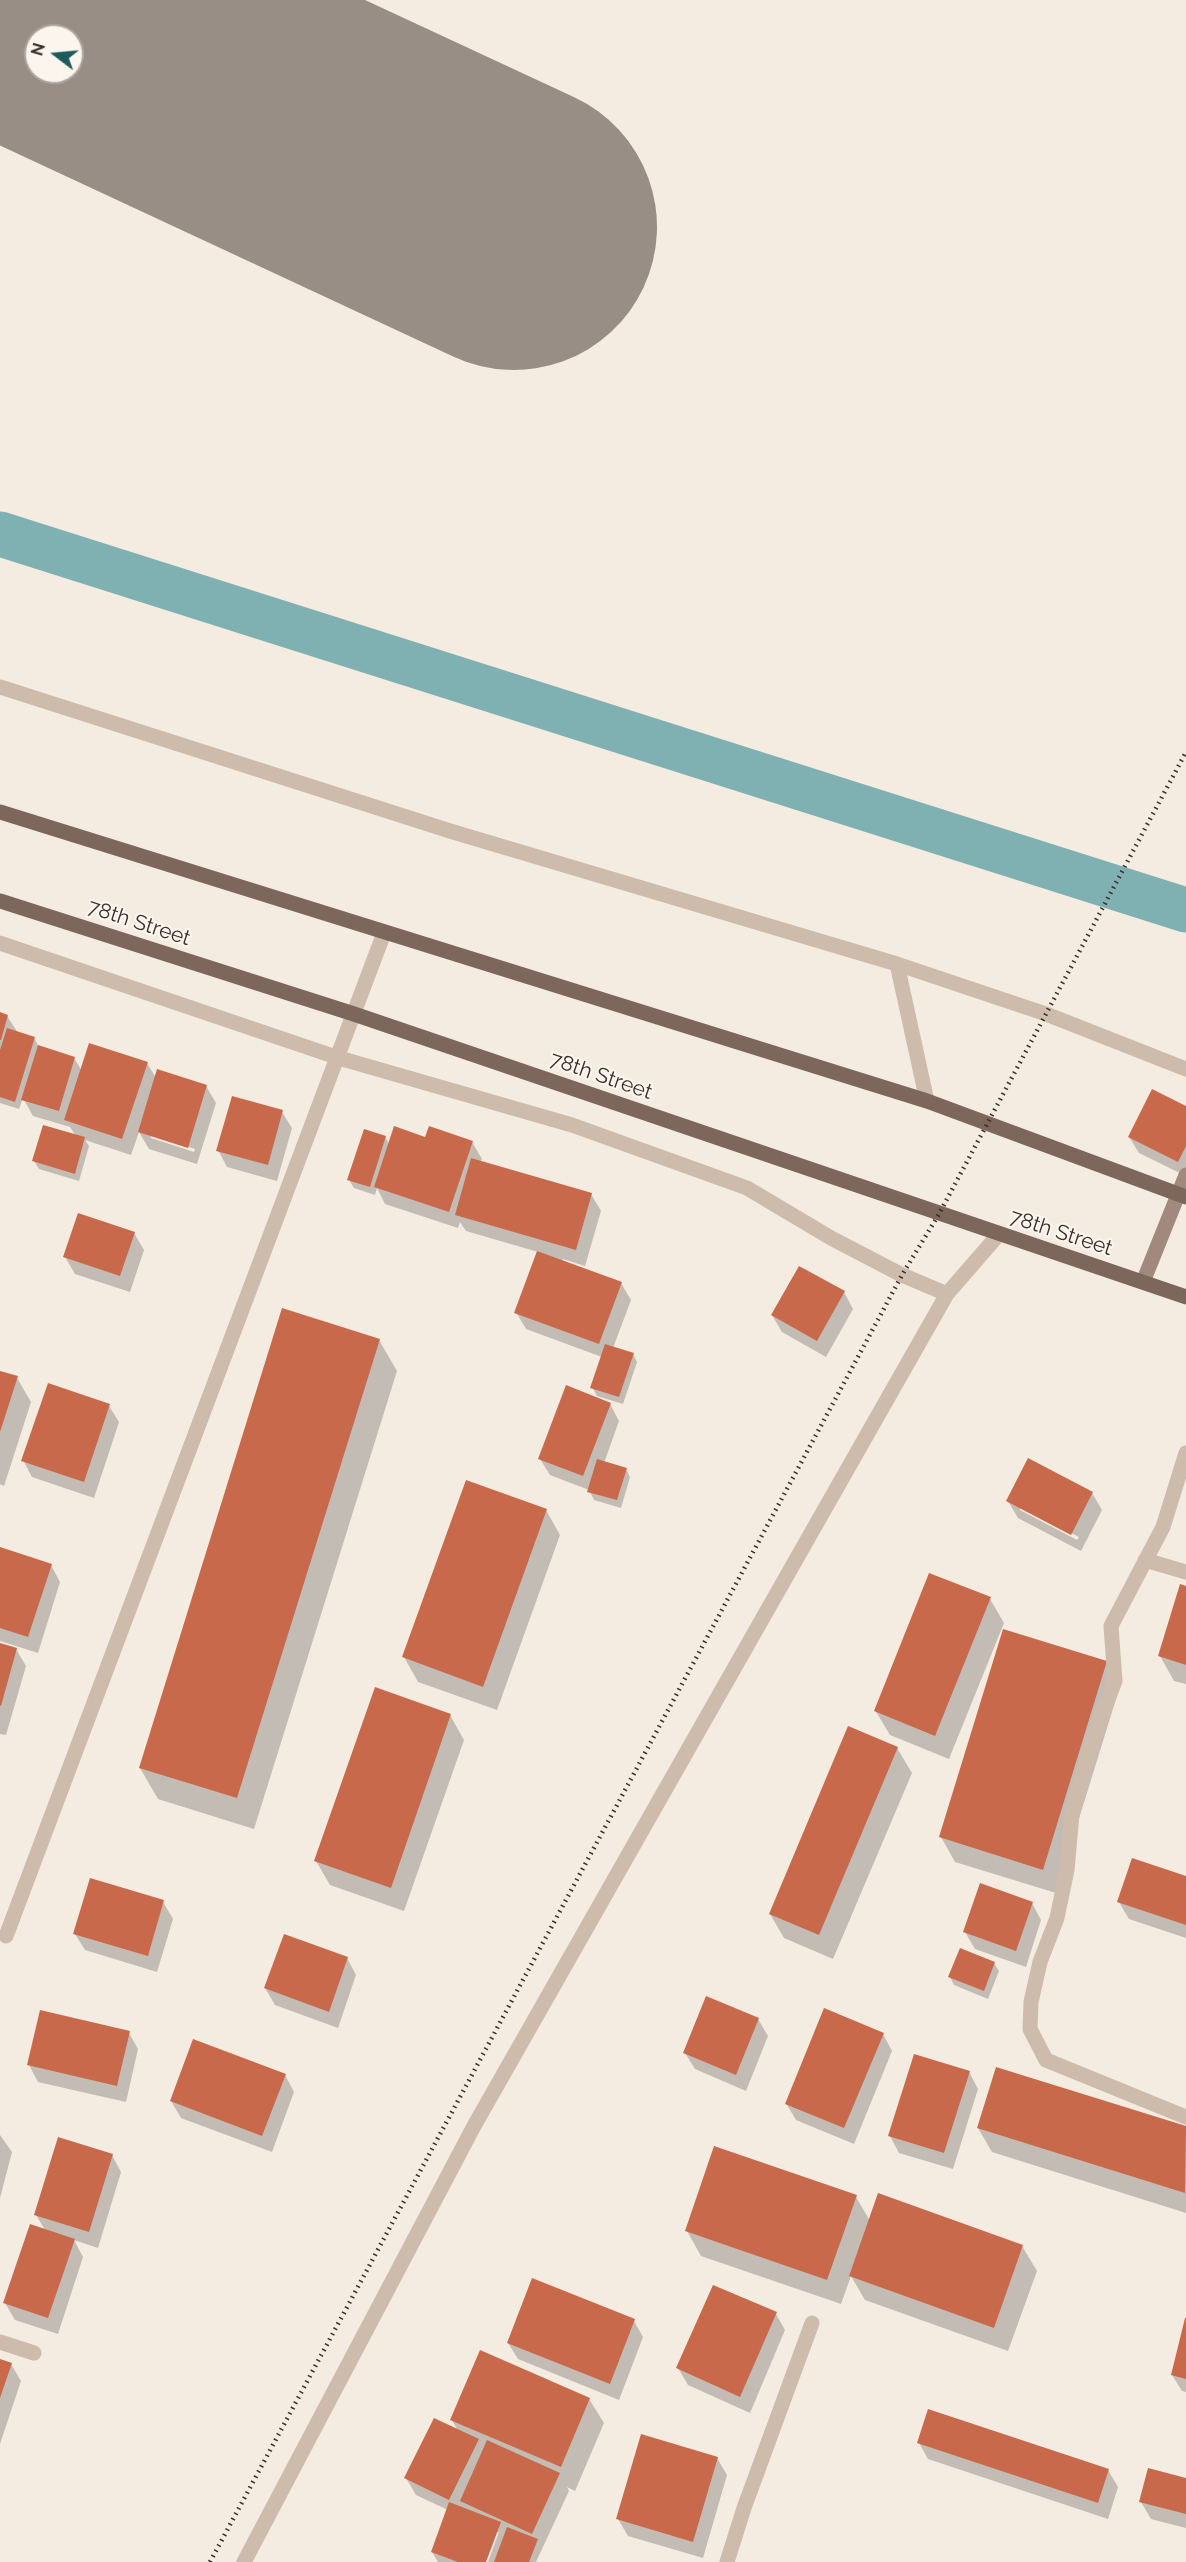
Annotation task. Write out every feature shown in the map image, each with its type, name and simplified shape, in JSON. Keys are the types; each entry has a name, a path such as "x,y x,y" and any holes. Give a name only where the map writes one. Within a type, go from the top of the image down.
{"main road":[{"path":"0,812 927,1101 1182,1196"},
{"name":"78th Street","path":"0,901 354,1014 1186,1296"},
{"path":"1143,1282 1182,1196 1186,1175"}],"street":[{"path":"0,687 450,831 897,964 1046,1014 1186,1069"},
{"path":"6,1936 339,1058 384,933"},
{"path":"0,943 339,1058 572,1125 747,1188 841,1243 902,1275 947,1294"},
{"path":"897,964 927,1101"},
{"path":"244,2562 474,2126 947,1294 999,1234"},
{"path":"1186,1453 1163,1527 1111,1626 1115,1681 1094,1736 1072,1814 1067,1870 1057,1918 1040,1962 1031,2002 1030,2029 1046,2060 1186,2117"},
{"path":"1145,1560 1186,1572"},
{"path":"727,2562 744,2508 812,2323"},
{"path":"0,2343 34,2353"}],"building":[{"path":"0,1012 8,1015 1,1040 0,1040"},
{"path":"7,1028 35,1037 15,1102 0,1097 0,1050"},
{"path":"89,1043 148,1062 122,1139 64,1120"},
{"path":"38,1045 75,1057 59,1111 21,1100"},
{"path":"157,1069 207,1085 188,1148 138,1132"},
{"path":"1152,1089 1186,1106 1186,1146 1178,1162 1128,1137"},
{"path":"232,1096 283,1110 268,1165 216,1151"},
{"path":"43,1125 85,1137 75,1174 32,1161"},
{"path":"394,1126 425,1137 429,1126 473,1141 449,1212 374,1187"},
{"path":"364,1129 386,1136 370,1187 347,1180"},
{"path":"471,1158 592,1193 576,1250 455,1215"},
{"path":"78,1213 135,1232 120,1276 63,1257"},
{"path":"537,1251 622,1282 599,1344 514,1313"},
{"path":"799,1266 845,1291 817,1341 771,1315"},
{"path":"282,1308 380,1339 237,1798 139,1768"},
{"path":"605,1344 634,1353 619,1397 590,1388"},
{"path":"0,1371 18,1376 0,1432"},
{"path":"48,1383 110,1404 84,1482 21,1461"},
{"path":"566,1385 611,1403 583,1476 538,1459"},
{"path":"1028,1458 1093,1492 1071,1535 1006,1501"},
{"path":"597,1459 627,1468 617,1500 587,1492"},
{"path":"466,1480 547,1509 483,1687 402,1657"},
{"path":"0,1547 52,1564 28,1637 0,1628"},
{"path":"929,1573 991,1597 935,1736 874,1711"},
{"path":"1180,1584 1186,1586 1186,1665 1158,1656"},
{"path":"1003,1629 1107,1661 1043,1870 939,1837"},
{"path":"0,1643 17,1648 1,1706 0,1705"},
{"path":"375,1687 451,1714 391,1888 314,1861"},
{"path":"848,1726 898,1747 819,1935 769,1914"},
{"path":"1132,1858 1186,1876 1186,1925 1117,1902"},
{"path":"90,1878 164,1900 148,1956 73,1934"},
{"path":"980,1883 1033,1902 1016,1951 963,1932"},
{"path":"284,1934 348,1957 329,2012 264,1988"},
{"path":"960,1948 995,1962 984,1991 948,1977"},
{"path":"706,1996 759,2018 736,2075 683,2053"},
{"path":"824,2008 884,2033 844,2128 785,2104"},
{"path":"40,2010 130,2031 117,2086 27,2065"},
{"path":"193,2039 286,2074 262,2136 170,2101"},
{"path":"914,2054 970,2071 944,2153 888,2136"},
{"path":"996,2067 1186,2126 1185,2193 977,2128"},
{"path":"58,2137 113,2154 89,2232 34,2215"},
{"path":"714,2146 857,2195 827,2280 685,2231"},
{"path":"878,2193 1023,2245 994,2328 849,2276"},
{"path":"30,2224 75,2239 48,2318 3,2303"},
{"path":"532,2278 635,2319 610,2384 507,2343"},
{"path":"713,2285 777,2312 740,2397 676,2368"},
{"path":"1186,2318 1186,2379 1171,2375"},
{"path":"480,2350 590,2398 561,2467 450,2420"},
{"path":"0,2359 12,2363 0,2398"},
{"path":"928,2409 1109,2469 1098,2503 917,2443"},
{"path":"434,2418 479,2439 449,2500 404,2478"},
{"path":"641,2434 718,2457 693,2542 616,2519"},
{"path":"487,2440 560,2473 532,2534 460,2501"},
{"path":"1148,2468 1186,2478 1186,2514 1139,2502"},
{"path":"449,2502 501,2522 486,2562 458,2562 431,2552"},
{"path":"507,2527 538,2539 529,2562 494,2562"}],"waterway":[{"path":"0,534 1186,910"}],"runway":[{"path":"26,0 514,227"}],"railway":[{"path":"210,2562 902,1275 939,1214 1186,752"}]}
